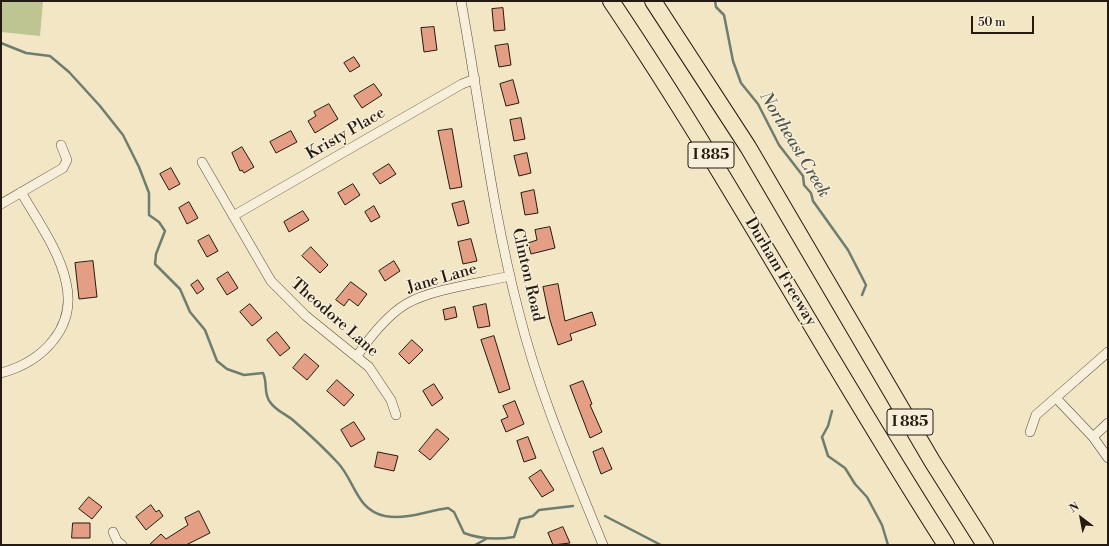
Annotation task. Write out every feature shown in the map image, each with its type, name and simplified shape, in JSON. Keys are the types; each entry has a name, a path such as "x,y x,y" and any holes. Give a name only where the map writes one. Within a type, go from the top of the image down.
{"highway":[{"name":"Durham Freeway","path":"612,1 717,165 900,471 946,545"},
{"name":"I 885","path":"653,1 748,147 932,461 985,545"}],"street":[{"name":"Clinton Road","path":"461,1 510,276 532,360 543,394 570,464 604,545"},
{"name":"Kristy Place","path":"233,216 462,84 474,79"},
{"path":"1,204 63,168 67,160 61,145"},
{"name":"Theodore Lane","path":"202,162 271,281 306,316 369,367 391,400 396,415"},
{"path":"1,373 34,360 51,344 61,329 68,304 67,282 60,263 21,192"},
{"name":"Jane Lane","path":"356,356 381,326 405,305 425,296 510,276"},
{"path":"1030,432 1036,415 1108,352"},
{"path":"1056,398 1093,437 1108,458"},
{"path":"1093,437 1108,423"},
{"path":"113,532 117,542 122,545"}],"green space":[{"path":"1,1 43,1 40,36 1,32"}],"building":[{"path":"503,8 505,30 494,31 492,9"},
{"path":"434,27 437,50 424,52 421,28"},
{"path":"508,44 511,65 499,67 495,46"},
{"path":"354,57 360,66 350,72 344,63"},
{"path":"513,80 519,103 506,106 500,84"},
{"path":"374,84 382,95 362,108 354,96"},
{"path":"329,104 338,119 315,133 308,121 316,116 314,112"},
{"path":"521,118 525,139 514,141 510,120"},
{"path":"452,129 462,187 450,189 438,131"},
{"path":"291,131 297,142 276,153 270,142"},
{"path":"242,147 254,167 244,173 242,170 240,171 232,153"},
{"path":"527,153 531,173 519,176 514,156"},
{"path":"389,164 396,174 380,184 373,174"},
{"path":"171,168 180,184 169,190 160,174"},
{"path":"353,184 360,195 345,205 338,193"},
{"path":"534,190 538,213 525,215 521,193"},
{"path":"464,201 469,223 458,226 452,204"},
{"path":"189,202 198,218 187,224 179,208"},
{"path":"374,206 380,217 371,222 365,212"},
{"path":"303,211 309,220 289,232 284,222"},
{"path":"550,227 555,248 531,254 528,243 537,240 535,230"},
{"path":"209,235 218,251 207,257 198,241"},
{"path":"471,239 477,261 463,264 458,242"},
{"path":"311,247 328,265 320,273 302,256"},
{"path":"93,261 97,297 79,299 75,263"},
{"path":"394,261 400,271 385,281 379,271"},
{"path":"228,272 238,288 227,295 217,279"},
{"path":"198,280 204,289 197,294 191,285"},
{"path":"351,282 367,294 358,306 349,299 344,306 336,300"},
{"path":"558,284 565,321 592,312 596,325 570,334 572,340 558,345 550,320 543,287"},
{"path":"250,304 262,318 252,326 240,312"},
{"path":"486,304 490,326 478,328 473,307"},
{"path":"455,307 457,317 445,320 443,310"},
{"path":"277,332 290,348 280,356 267,340"},
{"path":"494,336 510,389 499,393 481,340"},
{"path":"412,340 423,350 409,364 399,354"},
{"path":"305,354 319,366 307,380 293,368"},
{"path":"337,380 354,395 344,406 327,391"},
{"path":"583,381 592,404 590,405 602,432 590,438 570,386"},
{"path":"434,384 443,398 432,406 423,391"},
{"path":"515,401 524,424 506,432 501,420 508,417 503,406"},
{"path":"354,422 365,439 351,447 341,430"},
{"path":"437,429 449,439 430,460 419,451"},
{"path":"528,437 536,458 524,462 517,441"},
{"path":"603,448 612,469 601,474 593,452"},
{"path":"378,452 398,456 394,471 375,467"},
{"path":"541,470 554,490 542,497 529,478"},
{"path":"89,497 102,507 92,519 79,509"},
{"path":"151,505 156,512 159,510 163,516 146,530 136,517"},
{"path":"199,511 210,533 186,545 149,545 161,534 166,539 188,525 185,518"},
{"path":"73,523 90,523 90,538 72,538"},
{"path":"563,527 570,543 553,545 548,533"}],"waterway":[{"name":"Northeast Creek","path":"715,1 716,7 724,15 733,61 741,83 758,104 779,145 803,176 804,185 811,193 813,201 848,250 866,285 862,295"},
{"path":"1,43 26,53 50,56 69,72 100,106 123,135 139,167 149,193 149,215 159,222 165,231 156,254 155,264 180,289 190,312 205,330 217,361 227,369 244,375 263,373 267,395 270,402 275,408 305,431 338,463 344,470 357,494 368,508 375,513 393,517 409,516 448,508 454,512 464,533 476,537 494,539 514,537 520,519 533,516 539,510 573,506"},
{"name":"Northeast Creek","path":"832,411 828,426 822,437 828,456 845,468 855,484 867,497 882,525 888,545"},
{"path":"605,516 661,545"},
{"path":"475,545 486,539"}]}
